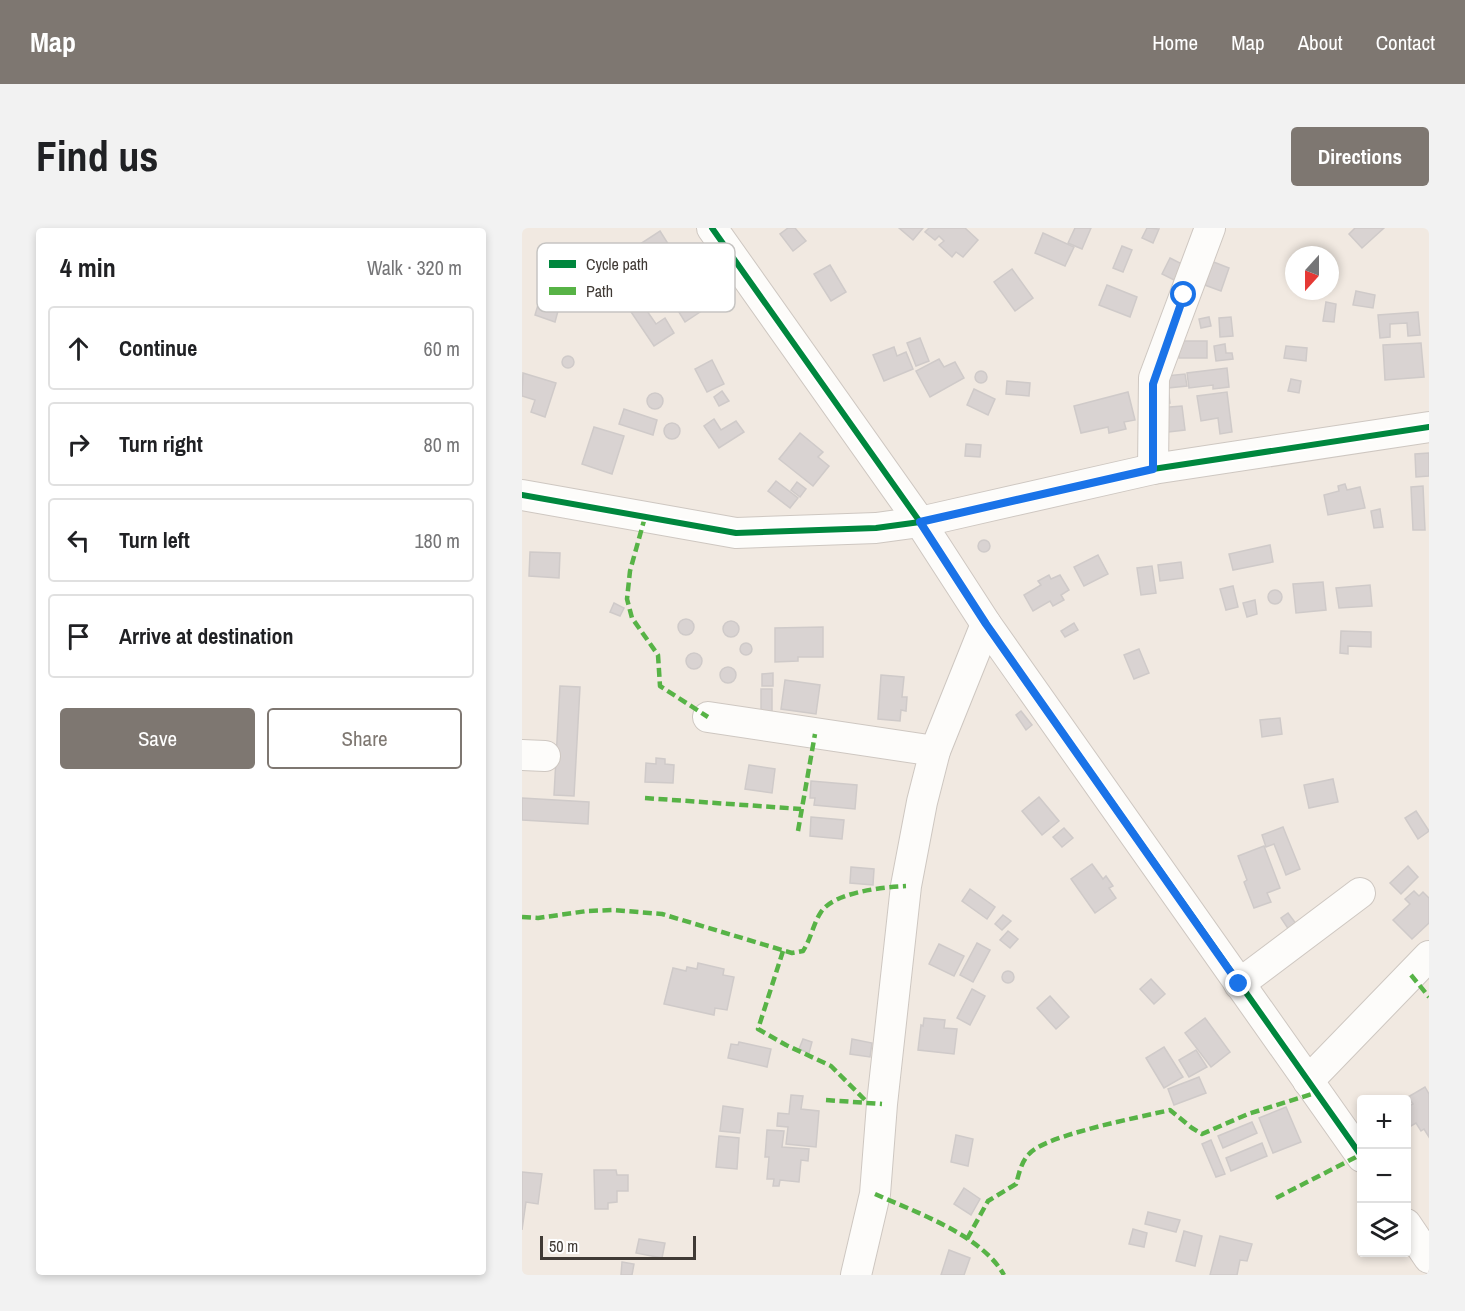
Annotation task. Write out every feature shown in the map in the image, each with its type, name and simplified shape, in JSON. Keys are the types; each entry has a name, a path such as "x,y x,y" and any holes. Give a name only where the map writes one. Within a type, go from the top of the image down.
{"street":[{"path":"712,228 723,243"},
{"path":"1153,469 1154,378 1210,228"},
{"path":"735,261 920,522 986,624 1357,1150"},
{"path":"522,495 736,533 876,528 920,522 1153,469 1429,427"},
{"path":"856,1275 875,1194 882,1104 906,886 922,802 935,751 986,624"},
{"path":"708,717 935,751"},
{"path":"1239,984 1360,893"},
{"path":"1308,1081 1429,956"},
{"path":"1411,1230 1429,1258"}],"building":[{"path":"788,228 795,228 806,241 793,251 780,234"},
{"path":"899,228 923,228 913,240"},
{"path":"929,228 965,228 978,240 963,257 956,252 952,257 939,245 944,241 939,236 935,240 925,232"},
{"path":"1075,228 1091,228 1082,249 1068,243"},
{"path":"1147,228 1159,229 1153,243 1142,238"},
{"path":"1355,228 1384,228 1362,248 1349,234"},
{"path":"660,231 668,243 642,243"},
{"path":"1043,233 1074,247 1065,266 1035,253"},
{"path":"1122,246 1132,250 1123,272 1113,268"},
{"path":"1170,258 1186,266 1178,282 1162,274"},
{"path":"1211,261 1229,268 1221,291 1202,284"},
{"path":"830,265 846,292 831,301 814,274"},
{"path":"1012,269 1033,298 1015,311 994,282"},
{"path":"1107,285 1137,297 1130,317 1099,305"},
{"path":"1356,291 1375,295 1373,308 1353,305"},
{"path":"1326,302 1336,304 1334,322 1323,321"},
{"path":"537,308 537,312 558,312 555,322 535,315"},
{"path":"631,312 648,312 656,324 665,318 674,333 654,346"},
{"path":"679,312 700,312 685,322"},
{"path":"1418,312 1420,335 1408,336 1407,323 1390,324 1390,337 1380,338 1378,315"},
{"path":"1209,317 1211,326 1201,328 1199,319"},
{"path":"1231,317 1233,336 1220,337 1219,318"},
{"path":"920,338 929,361 916,366 907,343"},
{"path":"1178,341 1207,341 1207,358 1179,358"},
{"path":"1421,343 1424,377 1385,380 1383,345"},
{"path":"1225,344 1226,353 1232,353 1233,359 1216,361 1214,346"},
{"path":"1286,346 1307,348 1306,361 1284,358"},
{"path":"894,347 897,356 906,352 913,369 884,381 873,355"},
{"path":"568,356 574,362 568,368 562,362"},
{"path":"939,359 944,367 955,362 964,378 930,397 916,371"},
{"path":"712,360 724,384 707,392 695,369"},
{"path":"1227,368 1229,387 1213,389 1213,385 1189,388 1187,373"},
{"path":"983,371 987,377 983,383 979,383 975,375"},
{"path":"523,373 556,383 545,417 531,412 535,400 522,396"},
{"path":"1185,374 1187,386 1168,388 1170,403 1159,404 1156,377"},
{"path":"1291,379 1301,381 1299,393 1288,391"},
{"path":"1007,381 1030,383 1029,396 1006,394"},
{"path":"974,389 995,399 988,415 967,405"},
{"path":"722,391 729,401 719,406 714,397"},
{"path":"1128,392 1135,420 1124,422 1126,429 1109,433 1108,427 1081,433 1074,406"},
{"path":"1227,392 1232,432 1220,434 1218,418 1201,421 1197,396"},
{"path":"655,393 661,395 663,401 661,407 655,409 649,407 647,401 649,395"},
{"path":"1182,406 1185,430 1160,433 1157,408"},
{"path":"624,409 657,420 653,435 619,424"},
{"path":"714,419 721,430 736,421 744,432 719,448 704,426"},
{"path":"672,423 680,431 672,439 664,431"},
{"path":"594,427 624,436 612,474 582,464"},
{"path":"800,433 823,452 818,457 829,466 813,486 779,459"},
{"path":"966,444 981,445 980,457 965,456"},
{"path":"1429,453 1429,476 1416,477 1415,454"},
{"path":"776,481 798,498 790,508 768,491"},
{"path":"797,482 806,489 800,497 791,490"},
{"path":"1345,484 1347,490 1360,487 1365,508 1328,515 1324,495 1339,491 1338,486"},
{"path":"1423,486 1425,530 1413,530 1411,487"},
{"path":"1380,509 1383,527 1374,528 1371,511"},
{"path":"986,540 990,546 986,552 982,552 978,544"},
{"path":"1270,545 1273,562 1233,570 1229,554"},
{"path":"530,552 560,553 559,578 529,576"},
{"path":"1098,555 1108,574 1084,586 1074,567"},
{"path":"1181,562 1183,578 1160,581 1158,565"},
{"path":"1152,566 1156,593 1141,595 1137,568"},
{"path":"1049,575 1051,579 1060,575 1069,590 1061,595 1064,600 1053,606 1050,601 1033,611 1024,595 1041,585 1038,581"},
{"path":"1323,582 1326,610 1296,613 1293,584"},
{"path":"1370,585 1372,606 1339,608 1336,588"},
{"path":"1233,586 1238,607 1226,610 1220,589"},
{"path":"1272,590 1278,590 1282,597 1278,604 1272,604 1268,600 1268,594"},
{"path":"1255,600 1257,614 1247,617 1243,603"},
{"path":"614,603 624,608 620,616 610,612"},
{"path":"686,619 692,621 694,627 692,633 686,635 680,633 678,627 680,621"},
{"path":"731,621 737,623 739,629 737,635 731,637 725,635 723,629 725,623"},
{"path":"1074,623 1078,630 1065,637 1061,631"},
{"path":"823,627 823,657 798,657 798,661 775,662 775,628"},
{"path":"1341,631 1371,632 1371,647 1348,646 1348,654 1340,653"},
{"path":"748,643 752,649 748,655 744,655 740,647"},
{"path":"1139,649 1149,673 1134,679 1124,655"},
{"path":"694,653 700,655 702,661 700,667 694,669 688,667 686,661 688,655"},
{"path":"728,667 734,669 736,675 734,681 728,683 722,681 720,675 722,669"},
{"path":"773,673 773,686 762,686 762,674"},
{"path":"881,675 904,677 902,697 907,697 906,711 901,710 900,721 878,719"},
{"path":"785,680 820,685 816,714 781,709"},
{"path":"560,686 580,687 574,796 554,795"},
{"path":"761,689 772,689 772,711 761,712"},
{"path":"1021,711 1032,725 1026,730 1016,715"},
{"path":"1280,718 1282,734 1262,737 1260,720"},
{"path":"656,758 665,759 665,764 674,765 673,783 645,782 646,763 656,764"},
{"path":"749,765 775,769 772,793 745,789"},
{"path":"1333,779 1338,802 1309,808 1304,785"},
{"path":"811,781 857,785 855,809 814,805 815,798 810,798"},
{"path":"1039,797 1059,821 1042,835 1022,811"},
{"path":"522,798 589,802 588,824 522,820"},
{"path":"1416,811 1429,831 1418,839 1405,818"},
{"path":"811,817 844,820 842,839 810,836"},
{"path":"1283,827 1300,869 1286,875 1274,844 1266,847 1262,835"},
{"path":"1064,828 1073,838 1062,847 1053,837"},
{"path":"1264,846 1280,888 1267,893 1271,902 1254,908 1244,882 1247,880 1238,856"},
{"path":"1092,864 1103,879 1106,876 1113,886 1109,888 1116,898 1095,913 1071,879"},
{"path":"1408,866 1418,877 1401,894 1390,883"},
{"path":"851,867 874,869 873,885 850,883"},
{"path":"970,889 995,907 987,919 962,901"},
{"path":"1414,891 1419,896 1423,892 1429,898 1429,923 1412,939 1393,920 1410,904 1405,899"},
{"path":"1288,913 1297,925 1289,930 1281,918"},
{"path":"1003,915 1011,921 1002,930 995,924"},
{"path":"1008,931 1018,939 1010,948 1000,940"},
{"path":"977,943 990,950 973,982 960,975"},
{"path":"939,944 964,956 954,976 929,964"},
{"path":"698,963 724,969 723,975 734,977 727,1010 715,1008 714,1015 664,1004 673,968 686,971 687,967 697,969"},
{"path":"1010,971 1014,977 1010,983 1006,983 1002,975"},
{"path":"1151,979 1165,994 1154,1004 1140,989"},
{"path":"972,989 985,996 970,1025 957,1018"},
{"path":"1050,996 1069,1017 1056,1029 1037,1008"},
{"path":"924,1018 945,1020 944,1028 957,1029 954,1054 918,1050"},
{"path":"1205,1018 1230,1052 1211,1067 1185,1033"},
{"path":"803,1039 812,1042 809,1053 799,1049"},
{"path":"852,1039 872,1043 870,1057 850,1054"},
{"path":"739,1042 771,1049 767,1067 728,1058 731,1044 738,1045"},
{"path":"1164,1047 1183,1077 1164,1088 1146,1058"},
{"path":"1196,1050 1207,1067 1189,1077 1179,1060"},
{"path":"1199,1077 1206,1093 1174,1105 1168,1089"},
{"path":"1425,1087 1429,1094 1429,1137 1416,1123 1411,1126 1411,1105 1413,1104 1411,1095"},
{"path":"791,1095 803,1096 801,1109 819,1111 816,1147 786,1144 788,1127 777,1126 778,1113 789,1114"},
{"path":"723,1106 743,1109 740,1133 720,1131"},
{"path":"1286,1107 1301,1142 1273,1153 1259,1118"},
{"path":"1252,1122 1257,1133 1223,1148 1218,1136"},
{"path":"767,1130 784,1131 782,1147 809,1149 808,1161 801,1160 799,1182 780,1180 779,1186 773,1186 774,1179 767,1179 769,1157 765,1157"},
{"path":"956,1135 973,1139 968,1166 951,1162"},
{"path":"719,1136 739,1138 737,1169 716,1167"},
{"path":"1211,1140 1225,1174 1216,1177 1202,1144"},
{"path":"1262,1143 1267,1156 1231,1171 1226,1158"},
{"path":"594,1170 616,1170 617,1175 628,1175 628,1191 617,1191 617,1202 608,1203 608,1209 595,1209"},
{"path":"522,1172 542,1174 538,1204 526,1202 522,1230"},
{"path":"964,1188 980,1199 971,1215 954,1204"},
{"path":"1148,1212 1180,1220 1176,1232 1145,1224"},
{"path":"1133,1229 1147,1233 1144,1247 1129,1244"},
{"path":"1184,1231 1202,1236 1195,1266 1176,1261"},
{"path":"1220,1236 1252,1244 1247,1261 1240,1260 1237,1275 1210,1275"},
{"path":"639,1239 665,1243 662,1258 636,1253"},
{"path":"949,1250 970,1258 964,1275 941,1275"},
{"path":"622,1262 634,1264 632,1275 621,1275"}],"marked path":[{"path":"645,517 630,571 627,599 632,618 658,655 660,686 708,717"},
{"path":"798,831 815,734"},
{"path":"645,798 801,809"},
{"path":"522,917 538,918 587,911 614,910 662,914 792,953 803,951 816,921 827,905 860,892 906,886"},
{"path":"783,951 758,1029 831,1066 868,1103"},
{"path":"1411,975 1429,997"},
{"path":"967,1239 988,1201 1016,1184 1026,1157 1038,1147 1054,1140 1170,1110 1202,1134 1248,1114 1315,1093"},
{"path":"826,1100 882,1104"},
{"path":"1276,1198 1357,1157"},
{"path":"875,1194 928,1217 964,1237 994,1261 1004,1275"}],"cycle path":[{"path":"712,228 723,243"},
{"path":"735,261 920,522 986,624 1357,1150"},
{"path":"522,495 736,533 876,528 920,522 1153,469 1429,427"}],"route":[{"path":"1184,295 1154,378 1153,469 920,522 986,624 1239,984"}]}
